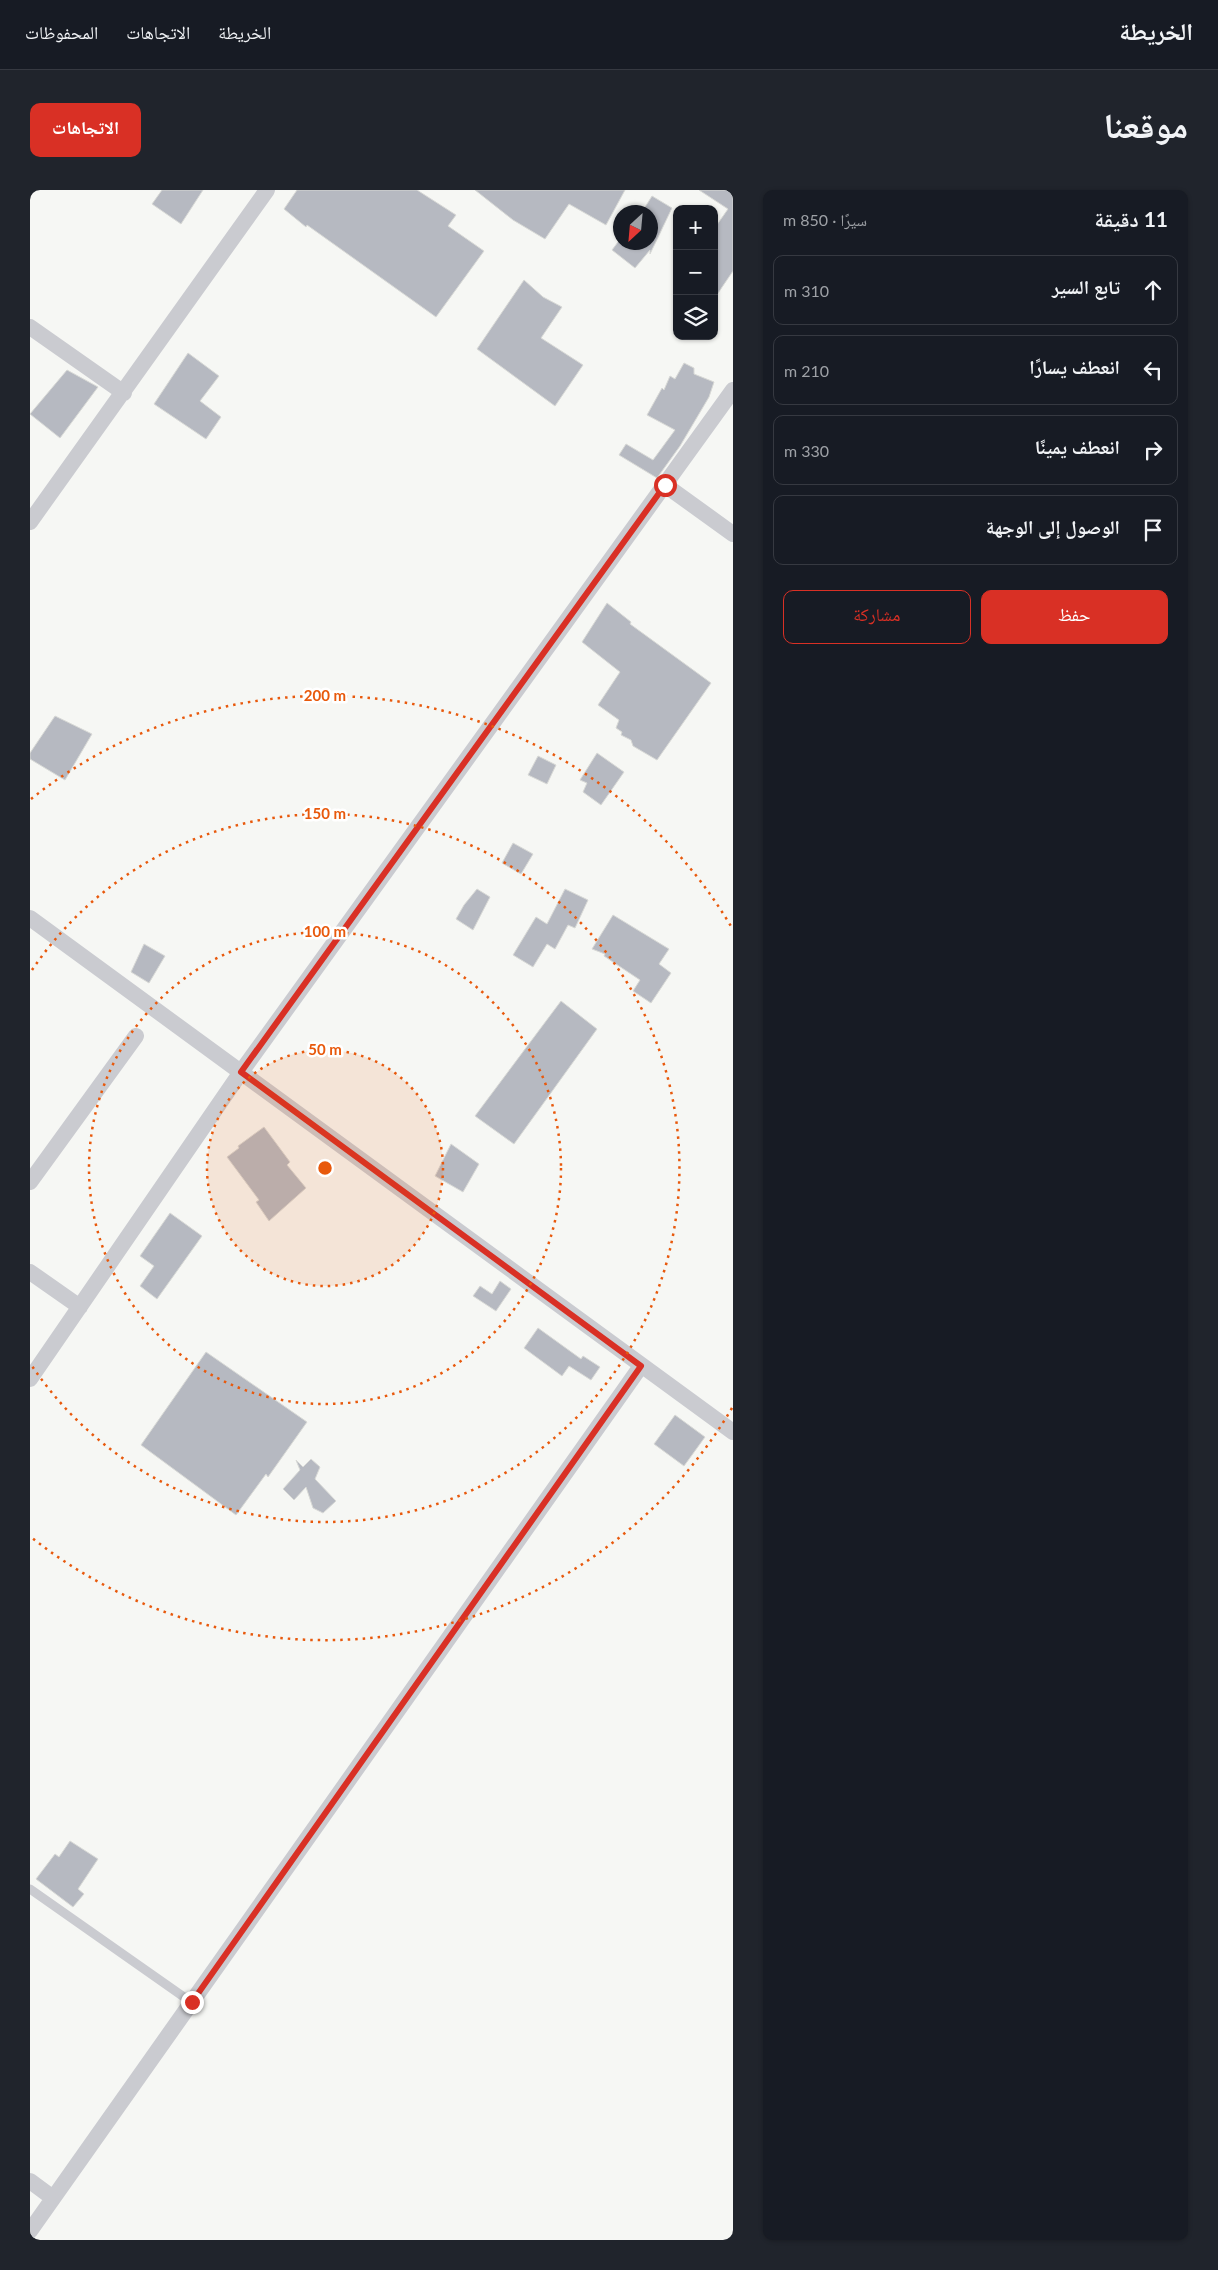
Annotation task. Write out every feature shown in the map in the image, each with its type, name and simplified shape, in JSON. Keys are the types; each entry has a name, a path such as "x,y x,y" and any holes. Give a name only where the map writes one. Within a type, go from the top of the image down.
{"street":[{"path":"30,522 124,393 267,190"},
{"path":"30,327 124,393"},
{"path":"30,1380 241,1072 733,390"},
{"path":"665,485 733,534"},
{"path":"30,918 733,1432"},
{"path":"30,1182 136,1036"},
{"path":"30,1272 80,1306"},
{"path":"30,2231 641,1366"},
{"path":"30,2181 54,2198"}],"lane":[{"path":"30,1889 192,2002"}],"building":[{"path":"162,190 203,190 181,224 152,204"},
{"path":"297,190 417,190 456,215 448,226 484,251 436,317 307,225 306,227 284,209"},
{"path":"475,190 625,190 617,205 613,205 613,212 606,225 569,204 545,239 513,220"},
{"path":"699,190 733,190 733,271 718,293 718,223 728,209"},
{"path":"652,196 672,208 658,237 658,205 646,205"},
{"path":"613,249 650,250 635,268 612,250"},
{"path":"524,280 543,297 562,307 541,338 583,365 555,406 477,349"},
{"path":"188,353 219,376 200,401 221,417 206,439 154,404"},
{"path":"684,363 694,368 694,374 714,382 709,397 680,446 657,478 619,455 626,444 653,460 675,430 647,415 662,388 664,390 670,376 675,379"},
{"path":"67,370 98,387 60,438 30,414"},
{"path":"607,603 631,622 630,624 711,683 657,760 633,746 631,740 621,735 622,732 616,728 619,720 598,705 620,672 582,642"},
{"path":"55,716 92,734 65,780 30,759 30,753"},
{"path":"597,753 624,772 601,805 583,792 587,783 580,780"},
{"path":"538,756 556,765 547,784 528,775"},
{"path":"513,843 533,854 521,874 502,863"},
{"path":"477,889 490,897 473,930 456,919"},
{"path":"565,889 588,900 575,928 568,925 555,949 547,944 533,967 513,955 536,917 547,924"},
{"path":"613,915 669,949 659,964 671,973 651,1003 633,991 640,980 604,956 605,954 592,949"},
{"path":"144,944 165,956 149,983 131,972"},
{"path":"561,1001 597,1029 514,1144 475,1116"},
{"path":"264,1127 290,1162 287,1165 306,1188 269,1221 256,1202 259,1200 227,1157 239,1148 238,1146"},
{"path":"451,1144 479,1164 463,1192 435,1176"},
{"path":"170,1213 202,1236 157,1299 140,1286 154,1266 140,1256"},
{"path":"500,1281 511,1289 496,1311 473,1296 480,1286 492,1294"},
{"path":"538,1328 581,1359 583,1356 600,1367 591,1380 569,1366 562,1376 524,1348"},
{"path":"206,1352 307,1422 268,1477 266,1474 236,1515 141,1445"},
{"path":"675,1415 705,1437 684,1466 654,1444"},
{"path":"311,1459 320,1467 315,1479 336,1501 323,1513 313,1508 306,1487 294,1500 283,1489 300,1470 296,1460 303,1467"},
{"path":"70,1841 98,1859 78,1889 84,1894 73,1907 36,1879 55,1854 59,1857"}],"route":[{"path":"192,2002 641,1366 241,1072 665,485"}]}
